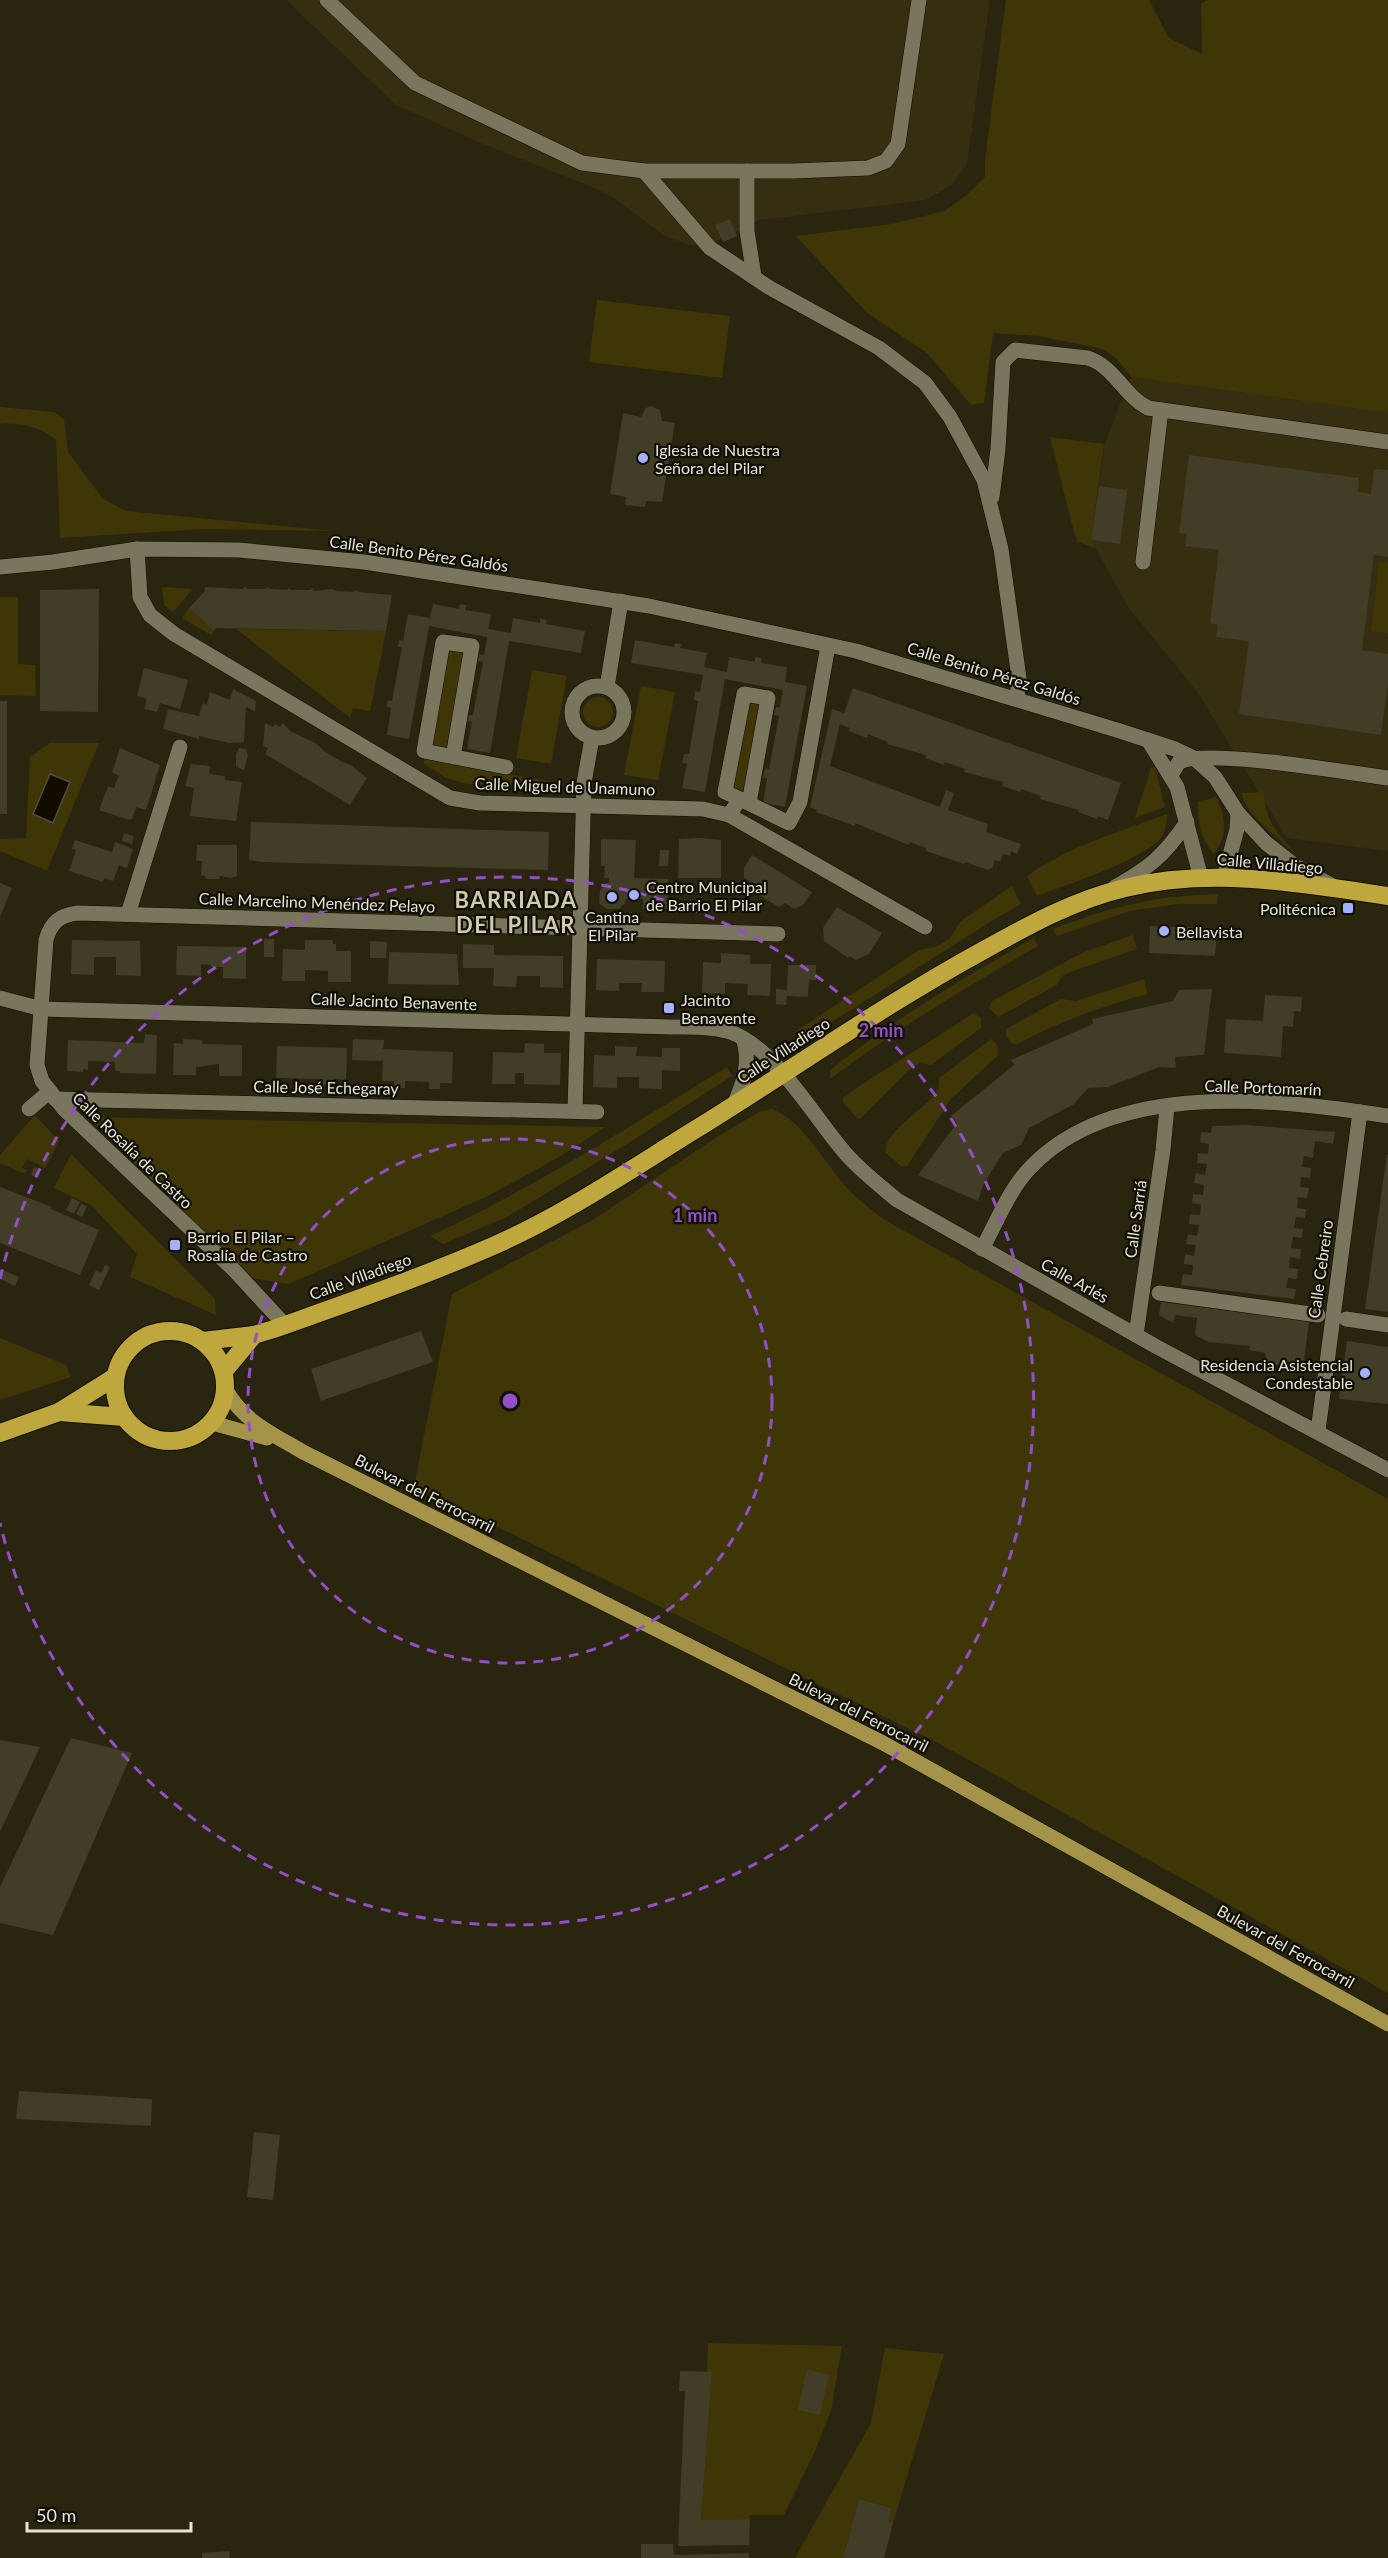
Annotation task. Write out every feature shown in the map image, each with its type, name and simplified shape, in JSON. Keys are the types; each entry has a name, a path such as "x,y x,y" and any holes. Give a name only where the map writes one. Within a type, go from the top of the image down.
{"highway":[{"name":"Calle Villadiego","path":"203,1341 254,1335 285,1325 494,1246 545,1221 734,1105 934,977 1050,915 1106,893 1164,881 1224,877 1388,896"},
{"path":"167,1331 186,1333 203,1341 216,1355 224,1371 226,1390 221,1408 212,1424 198,1434 181,1441 163,1441 146,1437 124,1417 115,1395 115,1377 121,1360 133,1345 149,1335 167,1331"},
{"path":"224,1371 254,1335"},
{"path":"0,1433 60,1412 115,1377"},
{"path":"60,1412 124,1417"}],"main road":[{"name":"Bulevar del Ferrocarril","path":"226,1390 236,1408 253,1422 303,1452 883,1743 1388,2024"},
{"name":"Bulevar del Ferrocarril","path":"212,1424 255,1433 303,1452"}],"street":[{"path":"327,0 415,83 582,163 644,171 868,168 886,161 898,144 919,0"},
{"path":"644,171 710,248 794,302 879,348 925,383 950,417 984,480 991,506 1000,549 1019,678 1017,699"},
{"path":"747,171 747,231 754,276"},
{"path":"991,506 998,449 1003,362 1015,350 1098,361 1109,369 1123,389 1148,408 1388,442"},
{"path":"1143,562 1161,410"},
{"name":"Calle Benito Pérez Galdós","path":"0,567 53,562 137,549 239,550 364,562 621,601 706,617 900,663 1148,741 1194,758 1215,777 1238,813 1266,843 1295,866 1338,890"},
{"name":"Calle Miguel de Unamuno","path":"137,549 140,597 150,615 174,634 425,786 450,798 480,803 703,809 729,815 925,927"},
{"path":"607,687 621,601"},
{"name":"Calle Miguel de Unamuno","path":"453,757 472,646 443,642 424,751 453,757 506,767"},
{"path":"729,815 745,801 768,698 744,694 725,792 745,801 789,823 800,802 828,646"},
{"path":"607,687 622,701 624,717 621,724 610,735 592,738 580,730 575,723 573,707 581,693 587,688 607,687"},
{"path":"575,1111 584,783 592,738"},
{"path":"1148,741 1171,775 1187,822 1201,878"},
{"path":"128,914 180,747"},
{"path":"1171,775 1179,762 1194,758 1241,759 1388,778"},
{"path":"1224,877 1237,829 1238,813"},
{"path":"1106,893 1150,867 1167,850 1187,822"},
{"name":"Calle Marcelino Menéndez Pelayo","path":"42,1009 46,940 56,920 66,914 778,934"},
{"path":"0,998 42,1009"},
{"name":"Calle Jacinto Benavente","path":"42,1009 704,1028 727,1031 743,1038 756,1047 781,1073"},
{"name":"Calle Rosalía de Castro","path":"42,1009 37,1065 38,1073 52,1096 233,1269 285,1325"},
{"path":"734,1105 747,1065 747,1050 743,1038"},
{"name":"Calle Arlés","path":"781,1073 845,1153 897,1200 1136,1335 1388,1470"},
{"path":"29,1109 52,1096"},
{"name":"Calle José Echegaray","path":"52,1096 597,1112"},
{"name":"Calle Portomarín","path":"982,1249 1018,1183 1031,1166 1069,1136 1096,1122 1121,1115 1194,1103 1239,1101 1303,1104 1388,1116"},
{"name":"Calle Sarriá","path":"1136,1335 1163,1150 1167,1107"},
{"name":"Calle Cebreiro","path":"1318,1431 1360,1112"},
{"path":"1159,1293 1318,1316"},
{"path":"1346,1319 1388,1325"}],"shaded area":[{"path":"286,0 990,0 967,164 952,185 926,200 759,220 713,243 700,246 686,244 663,235 614,198 597,189 481,143 396,105"},
{"path":"1006,0 1149,0 1169,38 1202,54 1201,3 1208,0 1388,0 1388,413 1131,377 1116,358 1103,349 1039,336 993,333 984,403 971,405 927,353 866,312 796,236 892,224 945,211 969,193 985,177 985,159"},
{"path":"597,300 730,316 722,378 589,362"},
{"path":"1131,377 1388,413 1388,851 1287,838 1198,693 1128,607 1091,540 1105,442"},
{"path":"0,407 54,412 64,419 68,452 103,499 126,511 334,531 202,529 60,538 56,440 30,426 0,424"},
{"path":"1050,437 1104,444 1091,540 1095,548 1078,542"},
{"path":"1379,562 1388,563 1388,633 1371,631"},
{"path":"162,587 193,589 173,612 164,605"},
{"path":"0,597 18,597 18,664 35,665 36,696 0,695"},
{"path":"189,608 214,631 211,635 182,618"},
{"path":"236,629 386,631 370,711 353,708 350,718"},
{"path":"447,650 464,653 448,750 429,747"},
{"path":"532,670 567,676 551,764 516,758"},
{"path":"641,686 675,692 658,780 624,775"},
{"path":"598,697 609,701 613,712 609,723 598,727 587,723 583,712 587,701"},
{"path":"747,702 761,704 745,794 732,788"},
{"path":"50,743 99,743 47,871 0,851 0,839 26,838 30,757"},
{"path":"424,759 564,784 564,786 467,784 446,778 424,764"},
{"path":"1151,767 1155,768 1165,807 1135,818"},
{"path":"50,774 70,782 53,823 33,814"},
{"path":"1264,792 1267,811 1273,826 1296,854 1256,817 1244,801 1242,793"},
{"path":"1216,797 1224,826 1222,840 1214,854 1201,830 1198,802"},
{"path":"1167,814 1162,837 1144,851 1099,873 1037,896 1027,876 1043,865 1095,840"},
{"path":"1012,886 1021,904 830,1023 809,1032 793,1033 919,950 936,947 949,939 961,921"},
{"path":"1218,894 1217,904 1177,904 1130,911 1057,936 1053,929 1115,908 1173,897"},
{"path":"1133,935 1137,949 1070,972 1062,976 1057,985 998,1017 989,1008 992,1001 1084,952"},
{"path":"1034,938 1038,946 932,1009 830,1079 830,1070 879,1034 955,984"},
{"path":"1144,979 1148,994 1082,1015 1018,1044 1013,1044 1006,1036 1006,1029 1061,999 1076,1001"},
{"path":"974,1013 981,1018 981,1028 931,1065 920,1063 912,1067 860,1119 843,1102 843,1098 858,1087"},
{"path":"991,1039 997,1046 998,1055 951,1099 907,1166 901,1166 885,1152 887,1143 893,1134 934,1095 938,1088 939,1078"},
{"path":"727,1067 732,1076 627,1144 507,1217 443,1244 430,1236 544,1177"},
{"path":"772,1109 795,1124 851,1192 883,1219 1388,1499 1388,1993 940,1744 414,1486 452,1294 591,1221 720,1135 761,1111"},
{"path":"35,1115 59,1141 45,1168 27,1159 22,1168 27,1170 25,1174 0,1163 0,1155"},
{"path":"88,1117 605,1127 559,1157 488,1196 289,1284 251,1278"},
{"path":"71,1154 215,1299 216,1315 130,1277 137,1254 92,1206 54,1188"},
{"path":"0,1338 66,1365 71,1377 0,1400"},
{"path":"708,2343 842,2346 831,2411 815,2451 784,2515 750,2515 750,2519 701,2520 712,2373 707,2372"},
{"path":"885,2348 944,2354 893,2523 889,2522 892,2508 859,2499 843,2558 795,2558 871,2423"}],"building":[{"path":"730,219 737,236 723,242 715,225"},
{"name":"Iglesia de Nuestra Señora del Pilar","path":"651,406 660,410 662,421 675,423 662,502 646,501 645,507 625,505 626,497 610,494 623,413 641,417 646,408"},
{"path":"1189,455 1359,478 1358,492 1371,494 1374,469 1388,470 1388,557 1374,555 1362,650 1388,654 1388,683 1381,735 1239,714 1249,641 1216,637 1218,625 1210,623 1219,550 1185,546 1187,534 1179,533"},
{"path":"1099,486 1127,490 1120,544 1091,540"},
{"path":"245,586 247,589 268,587 270,589 310,590 312,588 314,591 333,589 354,592 356,590 392,595 386,631 216,628 214,631 189,608 205,591 205,587 243,589"},
{"path":"99,589 98,712 40,711 40,590"},
{"path":"433,604 459,609 460,604 466,605 465,610 491,614 488,629 511,633 513,618 540,623 540,618 547,620 546,624 585,631 581,653 509,641 490,753 467,749 472,722 467,721 469,715 473,715 483,662 478,661 479,654 484,655 487,637 429,626 409,739 387,735 391,708 387,707 388,700 392,701 402,647 398,647 399,640 403,641 408,614 430,618"},
{"path":"635,640 674,647 675,643 681,644 680,648 707,653 704,667 727,672 729,657 755,662 755,657 762,658 761,663 787,667 785,682 807,686 785,807 763,803 767,778 763,778 765,768 769,769 779,716 774,715 776,707 780,707 783,690 725,679 705,792 682,788 687,764 682,763 684,754 689,754 698,701 694,700 695,691 700,692 703,675 631,663"},
{"path":"144,668 188,680 180,709 160,703 157,712 144,709 147,699 137,696"},
{"path":"853,688 1121,783 1108,820 1098,816 1097,819 1078,812 1079,810 1040,799 1041,796 1021,789 1020,792 1002,786 1003,782 964,772 965,769 945,762 944,765 925,758 926,755 887,744 888,742 868,734 867,738 849,731 850,728 840,724 830,766 940,807 946,790 954,793 948,810 988,824 986,832 1021,844 1017,854 1011,851 1010,856 1003,854 1000,862 995,860 993,867 988,870 926,851 926,848 910,842 909,845 855,823 855,826 816,812 817,810 810,807 832,709 844,713"},
{"path":"233,689 256,701 255,711 246,707 244,742 229,743 199,736 199,739 163,729 168,709 199,716 203,703 207,705 210,692 230,700"},
{"path":"0,701 7,701 7,814 0,814"},
{"path":"265,723 273,727 275,724 280,727 283,723 290,731 317,744 324,751 351,765 367,778 350,805 265,754 268,748 263,746"},
{"path":"120,748 160,765 146,810 136,807 132,819 129,820 99,810 108,786 114,788 119,775 112,773"},
{"path":"239,748 246,749 248,755 244,770 236,767 236,754"},
{"path":"191,764 210,766 209,774 225,776 225,780 242,782 236,821 190,816 194,788 185,786"},
{"path":"251,822 549,832 548,870 261,862 249,860"},
{"path":"124,833 134,836 132,844 122,841"},
{"path":"601,839 636,840 634,878 668,879 668,909 643,909 643,899 626,899 619,909 607,909 599,903 600,891 606,883 609,883 609,878 604,878 605,866 601,866"},
{"path":"679,839 721,840 721,878 678,878"},
{"path":"75,840 112,852 115,842 133,849 127,868 119,865 113,881 104,878 103,882 69,871 76,850 72,849"},
{"path":"197,845 237,845 237,876 206,879 201,875 202,861 196,861"},
{"path":"660,850 669,850 668,866 659,866"},
{"path":"752,855 812,892 803,905 794,909 785,903 779,907 752,891 754,883 744,878 744,868"},
{"path":"0,883 12,888 0,917"},
{"path":"837,907 882,933 869,954 856,960 849,956 848,958 824,941 823,928"},
{"path":"1150,926 1217,928 1215,956 1149,953"},
{"path":"264,939 274,939 274,957 264,957"},
{"path":"72,940 140,941 141,976 116,975 116,957 94,957 94,975 71,974"},
{"path":"305,940 333,940 333,944 336,944 336,951 351,951 351,982 328,982 328,971 305,970 305,981 282,981 283,949 305,950"},
{"path":"370,941 387,942 386,958 370,958"},
{"path":"463,944 494,945 494,955 563,956 563,988 540,987 540,976 517,976 516,987 493,986 494,968 463,968"},
{"path":"177,946 246,947 246,979 223,978 223,967 201,964 201,976 176,975"},
{"path":"389,952 457,954 459,985 388,984"},
{"path":"721,953 750,955 750,964 771,964 770,996 747,995 748,984 725,983 725,994 702,993 703,962 721,963"},
{"path":"597,959 665,961 664,992 641,992 642,983 619,983 619,991 596,990"},
{"path":"788,965 816,965 816,980 809,980 808,997 787,996 786,1005 776,1004 776,989 787,990"},
{"path":"1212,989 1204,1055 1175,1057 1176,1068 1159,1067 1108,1087 1088,1088 1074,1104 1029,1128 1021,1145 1003,1153 983,1185 978,1201 918,1175 957,1123 951,1116 1014,1065 1011,1060 1093,1024 1092,1019 1173,1001 1179,990"},
{"path":"1265,995 1302,997 1301,1012 1294,1011 1293,1027 1283,1026 1281,1057 1224,1053 1226,1019 1263,1021"},
{"path":"145,1034 157,1035 156,1074 120,1073 120,1071 115,1071 115,1062 88,1061 88,1070 67,1071 68,1040 144,1043"},
{"path":"183,1039 202,1040 202,1044 242,1045 242,1076 219,1076 219,1064 196,1067 196,1075 173,1075 174,1043 183,1044"},
{"path":"353,1039 384,1040 383,1049 453,1052 452,1083 440,1083 440,1089 429,1089 429,1082 405,1081 405,1088 394,1088 394,1081 382,1081 383,1061 352,1060"},
{"path":"525,1043 544,1044 544,1053 561,1053 560,1085 524,1084 524,1073 515,1073 515,1084 492,1084 493,1052 524,1053"},
{"path":"277,1046 347,1048 346,1080 334,1079 334,1086 323,1085 323,1079 276,1078"},
{"path":"615,1046 637,1047 636,1056 662,1057 662,1048 680,1048 680,1071 662,1070 662,1089 639,1088 639,1077 617,1077 617,1088 593,1087 594,1055 615,1056"},
{"path":"1246,1125 1335,1132 1333,1144 1315,1141 1313,1158 1304,1156 1302,1167 1311,1168 1310,1178 1301,1177 1300,1187 1309,1188 1307,1198 1298,1197 1297,1208 1306,1209 1305,1218 1296,1217 1294,1228 1303,1229 1302,1238 1293,1237 1291,1248 1301,1249 1300,1259 1290,1257 1289,1268 1298,1269 1297,1279 1288,1278 1286,1288 1296,1289 1294,1299 1181,1285 1183,1274 1192,1275 1193,1265 1184,1264 1185,1254 1194,1256 1196,1245 1186,1244 1188,1234 1197,1236 1199,1225 1189,1224 1190,1214 1200,1215 1201,1205 1192,1203 1193,1194 1203,1195 1204,1185 1194,1183 1196,1173 1205,1175 1207,1164 1197,1163 1198,1153 1208,1154 1209,1144 1200,1142 1201,1132 1211,1133 1212,1126"},
{"path":"1388,1155 1388,1312 1365,1309"},
{"path":"34,1167 41,1170 38,1178 31,1175"},
{"path":"0,1187 52,1207 51,1209 99,1230 80,1275 0,1243"},
{"path":"72,1198 80,1202 74,1214 66,1210"},
{"path":"81,1204 87,1206 82,1217 76,1214"},
{"path":"105,1265 110,1267 99,1290 89,1285 96,1270 101,1273"},
{"path":"0,1269 19,1277 15,1286 0,1279"},
{"path":"1161,1302 1309,1321 1303,1368 1267,1364 1265,1353 1249,1350 1250,1346 1208,1342 1195,1335 1197,1318 1175,1315 1173,1323 1159,1315"},
{"path":"421,1331 433,1362 321,1401 311,1369"},
{"name":"Residencia Asistencial Condestable","path":"1347,1341 1388,1347 1388,1404 1339,1399"},
{"path":"71,1738 132,1753 53,1935 0,1923 0,1887"},
{"path":"0,1740 40,1747 0,1832"},
{"path":"19,2091 152,2099 151,2126 16,2119"},
{"path":"254,2132 280,2135 273,2200 247,2197"},
{"path":"807,2369 829,2375 820,2415 798,2410"},
{"path":"680,2371 712,2372 701,2520 750,2519 749,2545 678,2546 685,2391 679,2391"},
{"path":"859,2499 892,2508 889,2522 893,2523 884,2558 843,2558"},
{"path":"641,2544 673,2544 674,2555 749,2553 749,2558 641,2558"},
{"path":"229,2551 230,2558 202,2558 202,2553"}],"place":[{"name":"Iglesia de Nuestra Señora del Pilar","path":"643,458"},
{"name":"Centro Municipal de Barrio El Pilar","path":"634,895"},
{"name":"Cantina El Pilar","path":"612,897"},
{"name":"Politécnica","path":"1348,908"},
{"name":"Bellavista","path":"1164,931"},
{"name":"Jacinto Benavente","path":"669,1008"},
{"name":"Barrio El Pilar – Rosalía de Castro","path":"175,1245"},
{"name":"Residencia Asistencial Condestable","path":"1365,1373"}],"district":[{"name":"BARRIADA DEL PILAR","path":"516,912"}]}
